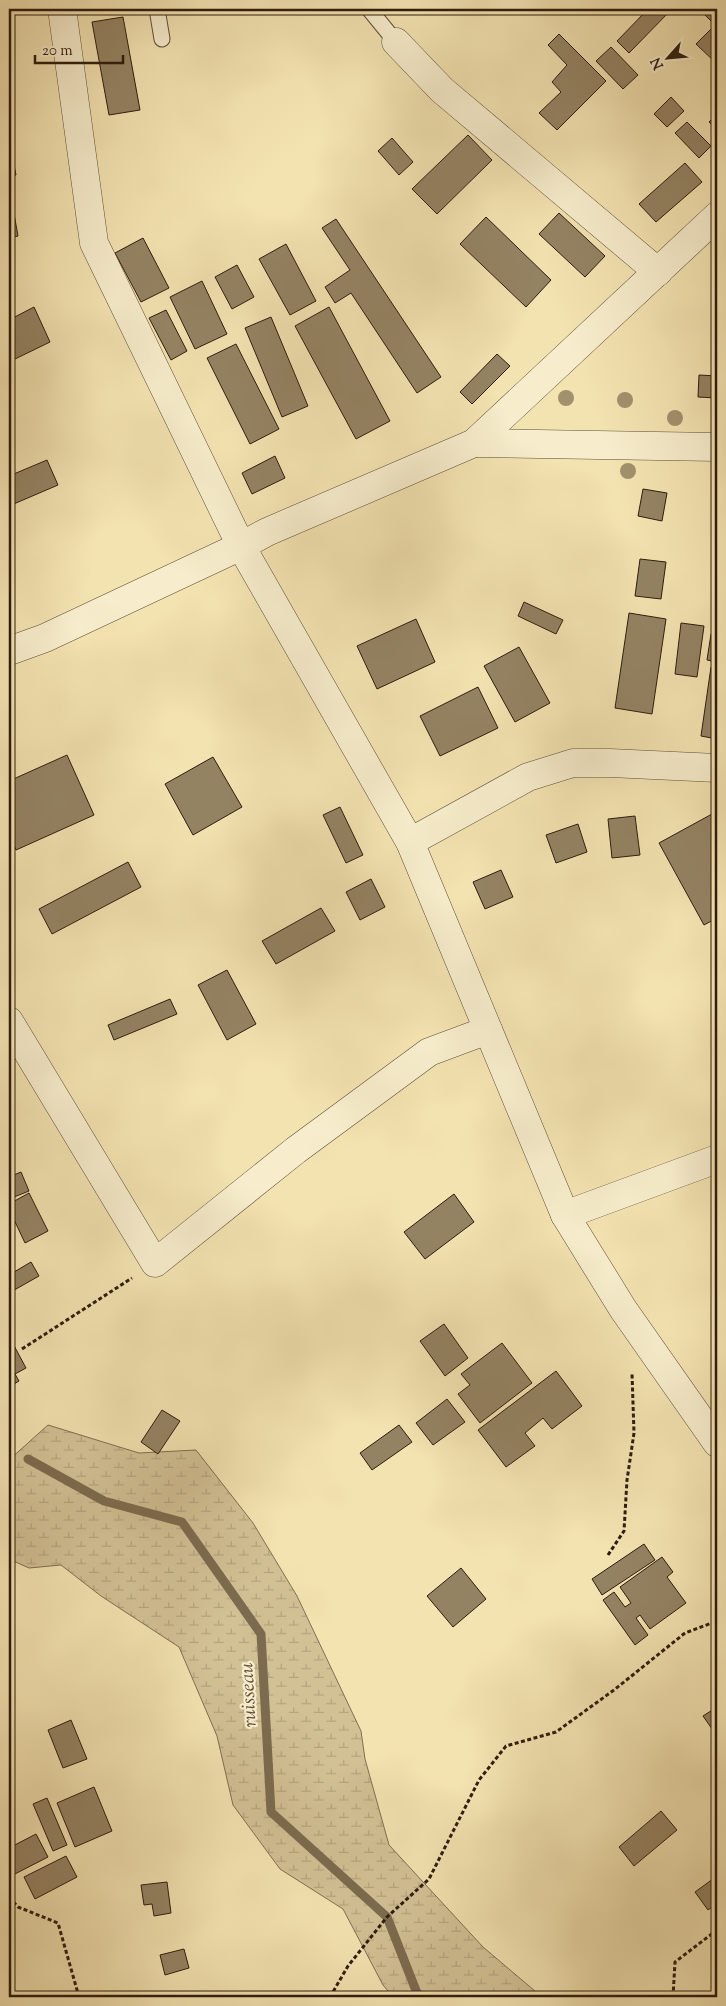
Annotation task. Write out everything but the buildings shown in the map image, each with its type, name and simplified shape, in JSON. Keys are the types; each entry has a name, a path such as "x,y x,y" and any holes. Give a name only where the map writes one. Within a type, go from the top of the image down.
{"street":[{"path":"62,9 94,243 241,546 410,842 565,1216 623,1310 717,1443"},
{"path":"396,42 442,90 658,272"},
{"path":"9,650 45,638 268,532 474,443 717,216"},
{"path":"474,443 717,447"},
{"path":"410,842 528,777 573,763 717,768"},
{"path":"9,1021 155,1263 296,1150 429,1052 488,1030"},
{"path":"565,1216 717,1159"}],"lane":[{"path":"157,9 162,39"},
{"path":"369,9 396,42"}],"path":[{"path":"22,1349 155,1263"},
{"path":"608,1554 624,1531 627,1480 634,1433 632,1363"},
{"path":"330,1997 348,1966 387,1917 429,1879 479,1780 506,1746 556,1732 614,1690 685,1633 717,1621"},
{"path":"9,1897 18,1907 58,1923 79,1997"},
{"path":"673,1997 675,1962 717,1930"}],"green space":[{"path":"48,1425 139,1453 196,1450 253,1523 297,1596 361,1731 365,1759 389,1845 483,1947 542,1997 393,1997 383,1985 343,1909 280,1869 233,1805 217,1736 179,1647 101,1596 61,1565 29,1568 9,1559 9,1460"}],"waterway":[{"name":"ruisseau","path":"28,1459 104,1501 182,1522 261,1634 271,1812 387,1917 417,1993 424,1997"}]}
